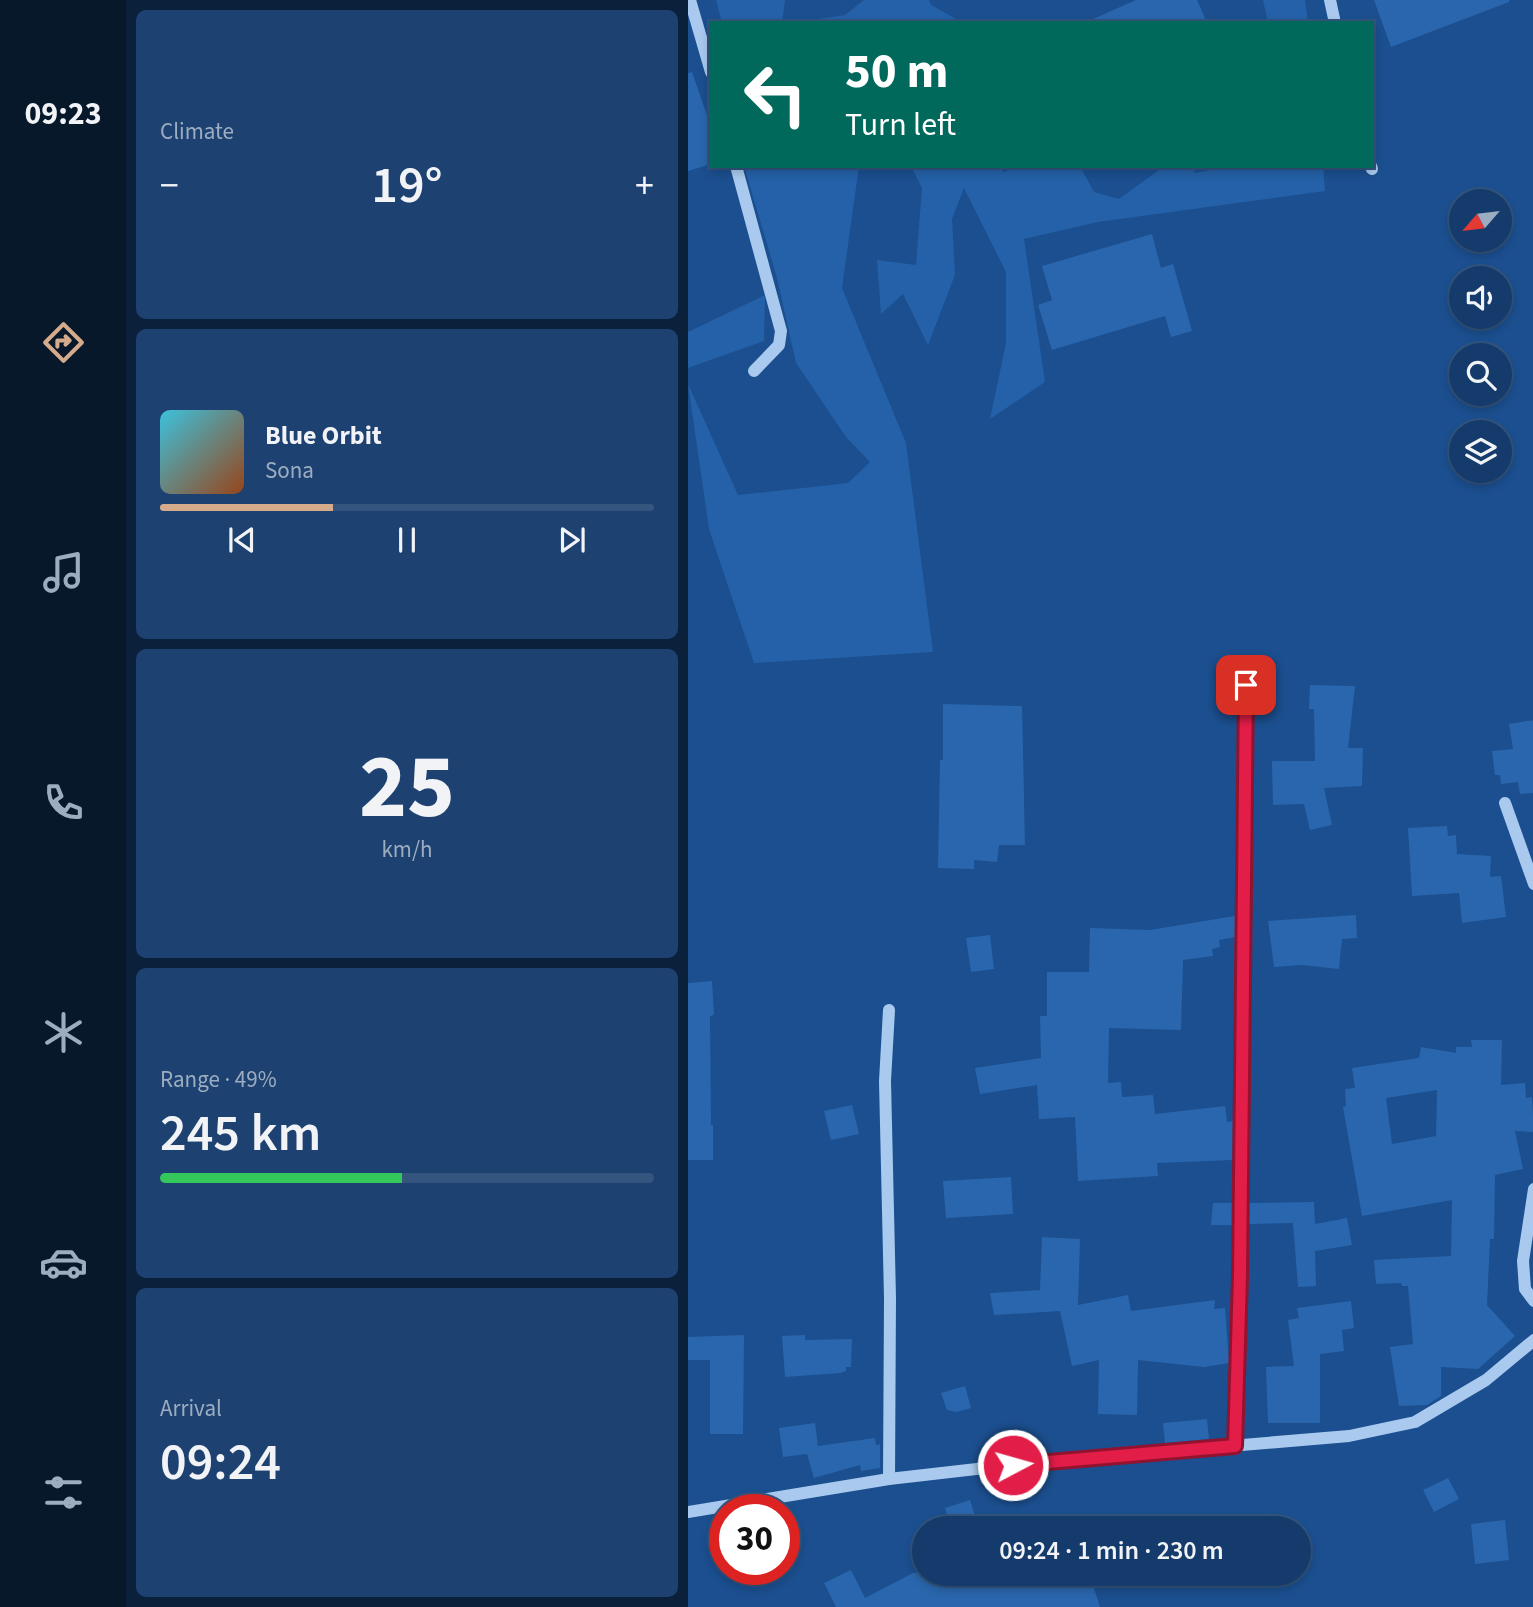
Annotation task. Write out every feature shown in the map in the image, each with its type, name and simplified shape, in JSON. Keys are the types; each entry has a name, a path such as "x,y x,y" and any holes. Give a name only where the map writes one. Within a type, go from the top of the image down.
{"street":[{"path":"690,0 709,65"},
{"path":"1330,0 1335,21"},
{"path":"737,168 781,331 779,345 754,370"},
{"path":"1235,1446 1240,1276 1246,685"},
{"path":"1505,803 1533,884"},
{"path":"889,1010 885,1081 890,1298 889,1479"},
{"path":"1533,1189 1523,1261 1525,1289 1533,1301"},
{"path":"688,1512 889,1479 1037,1462 1349,1436 1415,1422 1486,1380 1533,1340"}],"shaded area":[{"path":"716,0 785,0 782,21 721,21"},
{"path":"864,0 929,0 931,5 956,19 811,21 845,15"},
{"path":"1263,0 1305,0 1308,21 1268,21"},
{"path":"745,168 859,168 842,288 906,443 933,652 754,663 709,529 688,384 738,495 848,483 870,462 846,437 796,363 777,278"},
{"path":"912,168 1001,168 1003,172 1016,168 1081,168 1094,192 1119,199 1158,168 1193,168 1195,173 1220,168 1323,168 1325,191 1098,222 1024,239 1045,382 990,419 1006,343 1006,272 964,188 952,219 955,275 928,345 903,294 881,314 877,260 916,265 922,188"},
{"path":"765,295 764,341 688,368 688,332"}],"building":[{"path":"1136,0 1197,0 1206,21 1089,21"},
{"path":"1374,0 1509,0 1509,2 1391,47"},
{"path":"692,72 709,121 709,165 688,171 688,73"},
{"path":"1152,234 1161,268 1173,264 1192,331 1171,337 1165,316 1052,350 1038,305 1052,300 1042,266"},
{"path":"1310,685 1355,686 1348,748 1363,748 1362,786 1324,788 1332,825 1310,830 1304,804 1273,805 1272,761 1315,761 1314,709 1309,709"},
{"path":"943,704 1022,706 1025,845 999,845 997,862 974,860 974,869 938,868"},
{"path":"1534,720 1534,793 1520,794 1518,782 1501,784 1500,775 1495,775 1492,751 1513,749 1509,724"},
{"path":"1447,826 1448,836 1456,835 1457,854 1491,856 1490,877 1501,876 1506,917 1462,923 1459,893 1412,896 1408,828"},
{"path":"1356,915 1357,938 1342,939 1339,969 1301,965 1274,967 1268,921"},
{"path":"1235,916 1235,937 1219,940 1220,947 1212,949 1213,956 1183,960 1181,1030 1109,1028 1108,1083 1121,1082 1122,1097 1153,1095 1155,1114 1225,1106 1227,1122 1233,1121 1232,1160 1157,1163 1158,1176 1078,1181 1075,1117 1039,1119 1037,1085 980,1094 975,1068 1041,1058 1040,1016 1047,1016 1047,972 1089,972 1090,928 1150,930"},
{"path":"990,935 994,969 971,972 966,938"},
{"path":"712,981 714,1015 710,1016 713,1160 688,1160 688,983"},
{"path":"1471,1040 1502,1040 1501,1085 1525,1083 1526,1098 1532,1097 1534,1132 1515,1131 1523,1169 1495,1175 1494,1239 1490,1239 1487,1305 1515,1336 1478,1369 1441,1367 1441,1396 1427,1405 1399,1406 1390,1347 1413,1344 1408,1286 1402,1286 1401,1283 1376,1284 1374,1260 1451,1256 1452,1200 1362,1216 1343,1107 1346,1106 1345,1089 1355,1088 1352,1068 1419,1058 1421,1047 1456,1053 1456,1047 1472,1047","holes":["1437,1090 1436,1136 1392,1144 1386,1098"]},
{"path":"852,1105 859,1134 831,1140 824,1111"},
{"path":"1011,1177 1013,1214 946,1218 943,1181"},
{"path":"1314,1202 1315,1224 1347,1218 1352,1245 1315,1251 1316,1286 1298,1287 1293,1223 1249,1224 1249,1203"},
{"path":"1213,1203 1232,1203 1232,1225 1211,1225"},
{"path":"1042,1237 1080,1239 1078,1305 1128,1295 1131,1311 1215,1300 1214,1309 1225,1308 1229,1363 1204,1367 1138,1360 1137,1415 1098,1414 1099,1360 1072,1366 1060,1311 994,1315 990,1293 1040,1290"},
{"path":"1351,1301 1354,1328 1342,1330 1344,1351 1320,1354 1320,1423 1268,1423 1266,1367 1294,1366 1288,1320 1299,1318 1297,1308"},
{"path":"744,1335 743,1434 710,1434 710,1360 688,1360 688,1337"},
{"path":"805,1335 805,1340 852,1339 851,1367 846,1367 846,1371 840,1373 785,1377 782,1336"},
{"path":"965,1386 971,1408 957,1412 947,1410 941,1393"},
{"path":"1207,1419 1209,1439 1165,1443 1163,1423"},
{"path":"815,1423 818,1446 875,1438 876,1445 880,1444 880,1468 861,1471 860,1465 814,1478 807,1454 783,1457 779,1428"},
{"path":"1448,1478 1459,1499 1434,1512 1423,1490"},
{"path":"970,1500 975,1516 947,1516 945,1508"},
{"path":"1505,1520 1509,1560 1475,1564 1471,1524"},
{"path":"851,1570 865,1598 912,1574 912,1586 1093,1586 1100,1607 836,1607 824,1583"}],"route":[{"path":"1013,1465 1235,1446 1240,1276 1246,685"}]}
